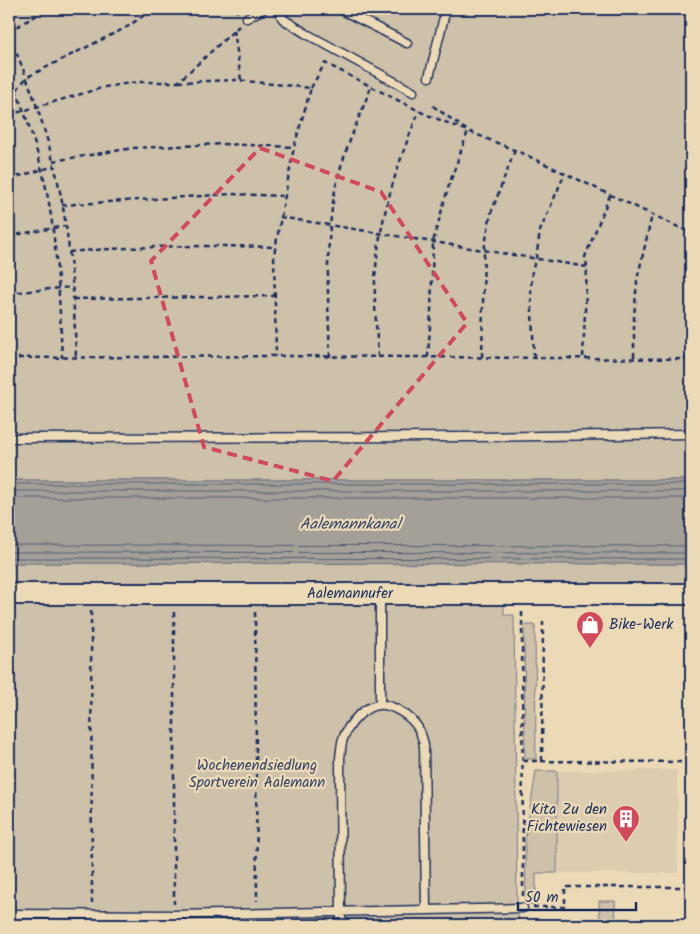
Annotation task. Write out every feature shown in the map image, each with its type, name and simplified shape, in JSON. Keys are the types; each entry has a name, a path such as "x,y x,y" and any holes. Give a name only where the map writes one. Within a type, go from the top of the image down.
{"street":[{"name":"Aalemannufer","path":"10,594 691,594"}],"lane":[{"path":"247,18 263,9"},
{"path":"277,9 283,19 305,33 413,92"},
{"path":"340,9 407,43"},
{"path":"429,77 446,9"},
{"path":"9,438 463,437 691,434"},
{"path":"380,594 380,704"},
{"path":"341,925 340,758 343,738 352,722 367,708 380,704 405,714 422,732 424,745 426,910"},
{"path":"10,914 174,915 523,908"}],"path":[{"path":"9,31 48,9"},
{"path":"9,94 16,91 27,77 127,27 153,9"},
{"path":"178,82 247,18"},
{"path":"234,30 241,80"},
{"path":"9,36 37,105 55,166 69,252 76,359"},
{"path":"276,356 274,255 280,217 294,147 311,88 325,63 419,111 515,150 691,233"},
{"path":"9,73 24,109 42,170 52,228 62,358"},
{"path":"9,115 37,105 137,82 241,80 311,88"},
{"path":"330,357 327,268 334,195 340,172 371,86"},
{"path":"433,106 468,131"},
{"path":"378,357 375,281 381,233 387,203 401,155 419,111"},
{"path":"428,357 433,242 448,188 468,131"},
{"path":"53,161 133,148 224,144 294,147"},
{"path":"482,357 484,250 491,213 515,150"},
{"path":"9,179 55,166"},
{"path":"534,357 532,270 536,259 540,231 565,173"},
{"path":"62,205 231,194 284,196"},
{"path":"583,357 587,267 584,257 610,194"},
{"path":"634,357 634,317 637,280 652,215"},
{"path":"280,217 587,267"},
{"path":"9,236 65,226"},
{"path":"69,252 164,246 275,247"},
{"path":"9,292 72,287"},
{"path":"73,299 274,296"},
{"path":"9,358 76,359 276,356 689,358"},
{"path":"10,594 10,914"},
{"path":"91,594 92,915"},
{"path":"174,594 174,915"},
{"path":"255,594 257,913"},
{"path":"522,594 523,908 565,907 565,887 691,887"},
{"path":"542,761 543,620"},
{"path":"522,761 691,762"}],"highlighted area":[{"path":"260,148 381,192 467,323 333,481 204,447 151,261"}],"shaded area":[{"path":"677,770 678,873 557,873 557,771"}],"green space":[{"path":"9,9 691,9 691,480 9,480"},
{"path":"9,563 691,564 691,594 9,594"},
{"name":"Wochenendsiedlung Sportverein Aalemann","path":"9,601 504,603 504,615 514,615 517,904 505,904 505,910 518,910 519,925 9,925"},
{"path":"524,625 535,625 536,759 525,759"},
{"path":"536,771 557,771 557,873 536,873 536,904 526,904 525,841"},
{"path":"599,901 615,901 616,925 600,925"}],"water":[{"name":"Aalemannkanal","path":"9,480 691,480 691,564 9,563"}],"place":[{"name":"Bike-Werk","path":"590,649"},
{"name":"Kita Zu den Fichtewiesen","path":"626,843"}]}
